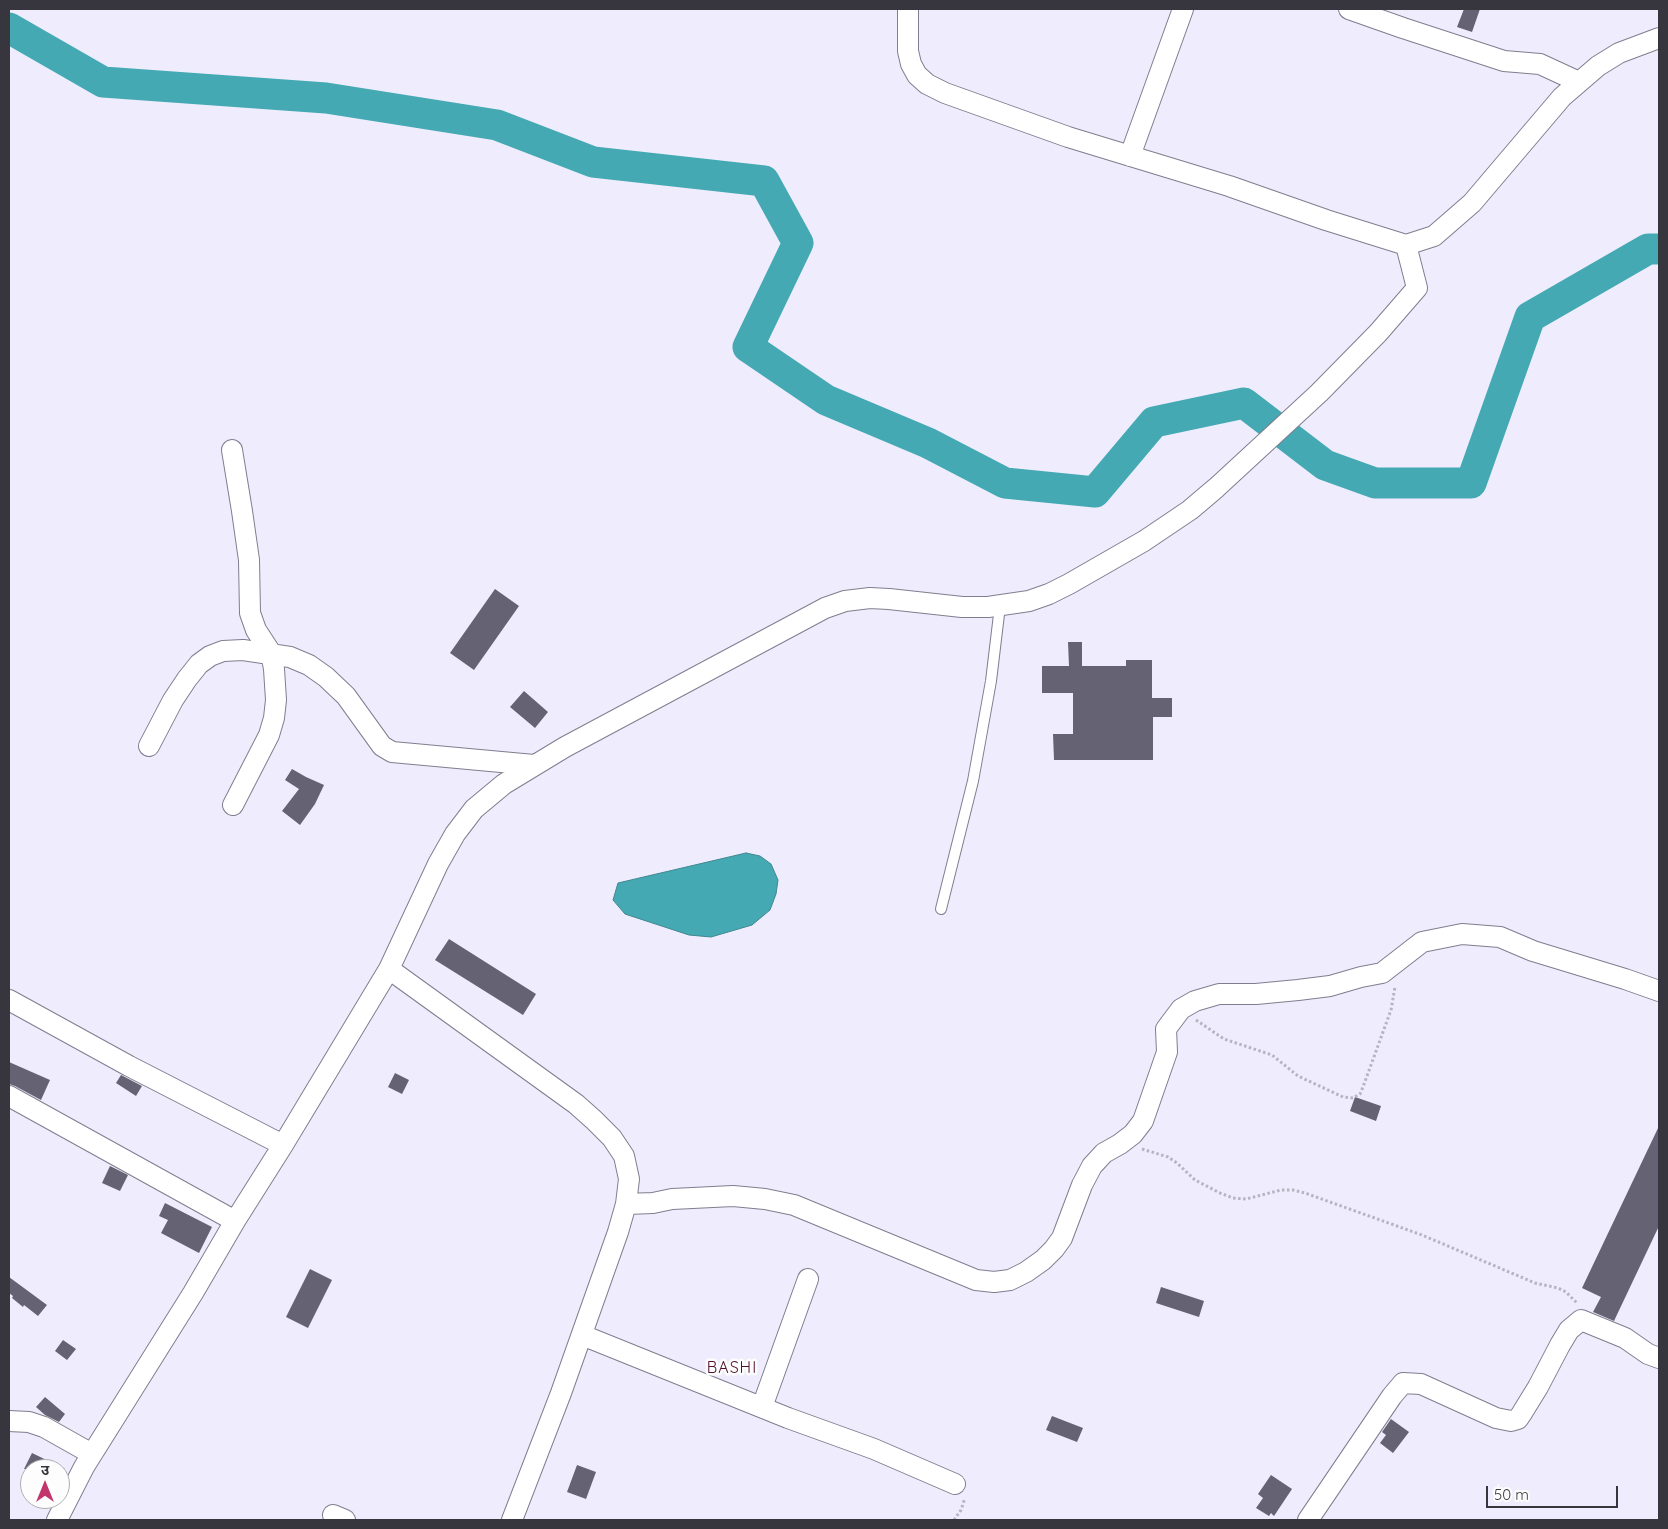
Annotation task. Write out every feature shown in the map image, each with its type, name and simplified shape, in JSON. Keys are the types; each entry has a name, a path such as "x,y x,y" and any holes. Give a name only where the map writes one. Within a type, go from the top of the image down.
{"street":[{"path":"908,9 908,51 911,64 917,74 927,84 945,93 1130,156 1230,186 1326,220 1406,245 1434,236 1472,203 1562,97 1598,66 1619,54 1659,38"},
{"path":"1130,156 1183,9"},
{"path":"1349,9 1504,61 1540,64 1579,82"},
{"path":"57,1520 84,1467 193,1293 235,1221 284,1145 389,969 438,864 454,834 474,809 504,784 565,747 825,608 845,601 870,598 962,607 1000,606 1029,601 1069,584 1144,541 1190,510 1239,468 1319,393 1378,333 1416,288 1406,245"},
{"path":"232,450 249,560 250,613 256,630 271,653 276,684 274,718 262,750 234,804"},
{"path":"149,746 182,686 199,664 210,656 222,651 243,650 290,657 309,665 326,676 346,696 382,746 392,752 534,765"},
{"path":"626,1204 672,1199 732,1196 765,1199 794,1206 976,1280 994,1282 1010,1280 1026,1272 1043,1260 1054,1249 1062,1238 1082,1185 1092,1166 1104,1153 1133,1134 1143,1121 1167,1052 1166,1029 1181,1009 1195,1002 1219,994 1272,992 1330,986 1382,973 1422,942 1462,934 1500,937 1532,951 1659,991"},
{"path":"389,969 576,1104 612,1138 624,1156 628,1179 626,1204 609,1260 512,1520"},
{"path":"9,1000 129,1066 284,1145"},
{"path":"9,1096 235,1221"},
{"path":"762,1407 808,1278"},
{"path":"1308,1520 1392,1396 1403,1383 1427,1386 1496,1418 1511,1421 1518,1419 1569,1330 1581,1320 1625,1338 1648,1354 1659,1358"},
{"path":"582,1335 762,1407 874,1449 955,1484"},
{"path":"9,1421 29,1422 44,1427 92,1454"}],"lane":[{"path":"941,908 973,781 991,681 1000,606"}],"path":[{"path":"1181,1009 1224,1039 1272,1055 1298,1076 1343,1097 1354,1098 1360,1094 1391,1010 1400,959"},
{"path":"1120,1144 1168,1157 1206,1187 1233,1198 1246,1199 1281,1190 1292,1190 1326,1200 1422,1235 1535,1283 1558,1288 1566,1292 1576,1300 1593,1324"}],"water":[{"path":"746,853 760,856 771,864 778,880 776,894 770,910 752,925 711,937 689,935 625,914 613,900 618,883"}],"building":[{"path":"1464,9 1480,9 1472,32 1457,27"},
{"path":"495,589 519,606 474,670 450,653"},
{"path":"1068,642 1082,642 1082,666 1126,666 1126,660 1152,660 1152,698 1172,698 1172,717 1153,717 1153,760 1054,760 1053,734 1073,734 1073,693 1042,693 1042,666 1069,666"},
{"path":"524,691 548,712 535,728 510,707"},
{"path":"292,769 324,785 315,804 300,825 282,811 299,789 285,780"},
{"path":"449,939 536,994 523,1015 435,960"},
{"path":"9,1062 50,1080 41,1100 9,1084"},
{"path":"395,1073 409,1080 402,1094 388,1087"},
{"path":"121,1075 142,1086 136,1096 116,1083"},
{"path":"1355,1097 1381,1106 1376,1121 1350,1111"},
{"path":"1659,1126 1659,1226 1614,1321 1593,1312 1601,1297 1582,1288"},
{"path":"110,1166 128,1175 120,1191 102,1183"},
{"path":"165,1203 212,1227 199,1253 161,1233 168,1220 159,1216"},
{"path":"310,1269 332,1280 308,1328 286,1317"},
{"path":"9,1277 47,1305 38,1316 12,1298 13,1296 9,1293"},
{"path":"1161,1287 1204,1301 1199,1317 1156,1303"},
{"path":"63,1340 76,1349 67,1360 55,1351"},
{"path":"45,1397 65,1414 59,1422 45,1415 36,1407"},
{"path":"1052,1416 1083,1428 1077,1442 1046,1430"},
{"path":"1391,1419 1409,1432 1393,1453 1380,1443 1386,1435 1382,1432"},
{"path":"32,1453 44,1459 29,1459"},
{"path":"577,1465 596,1472 586,1499 567,1492"},
{"path":"1271,1475 1292,1489 1274,1516 1271,1513 1269,1516 1256,1508 1263,1498 1258,1494"}],"waterway":[{"path":"9,28 103,82 326,98 497,125 593,162 764,181 798,243 748,347 826,400 928,443 1005,483 1095,492 1154,422 1244,403 1325,465 1375,483 1471,483 1530,317 1648,249 1659,249"}],"district":[{"name":"BASHI","path":"732,1368"}]}
